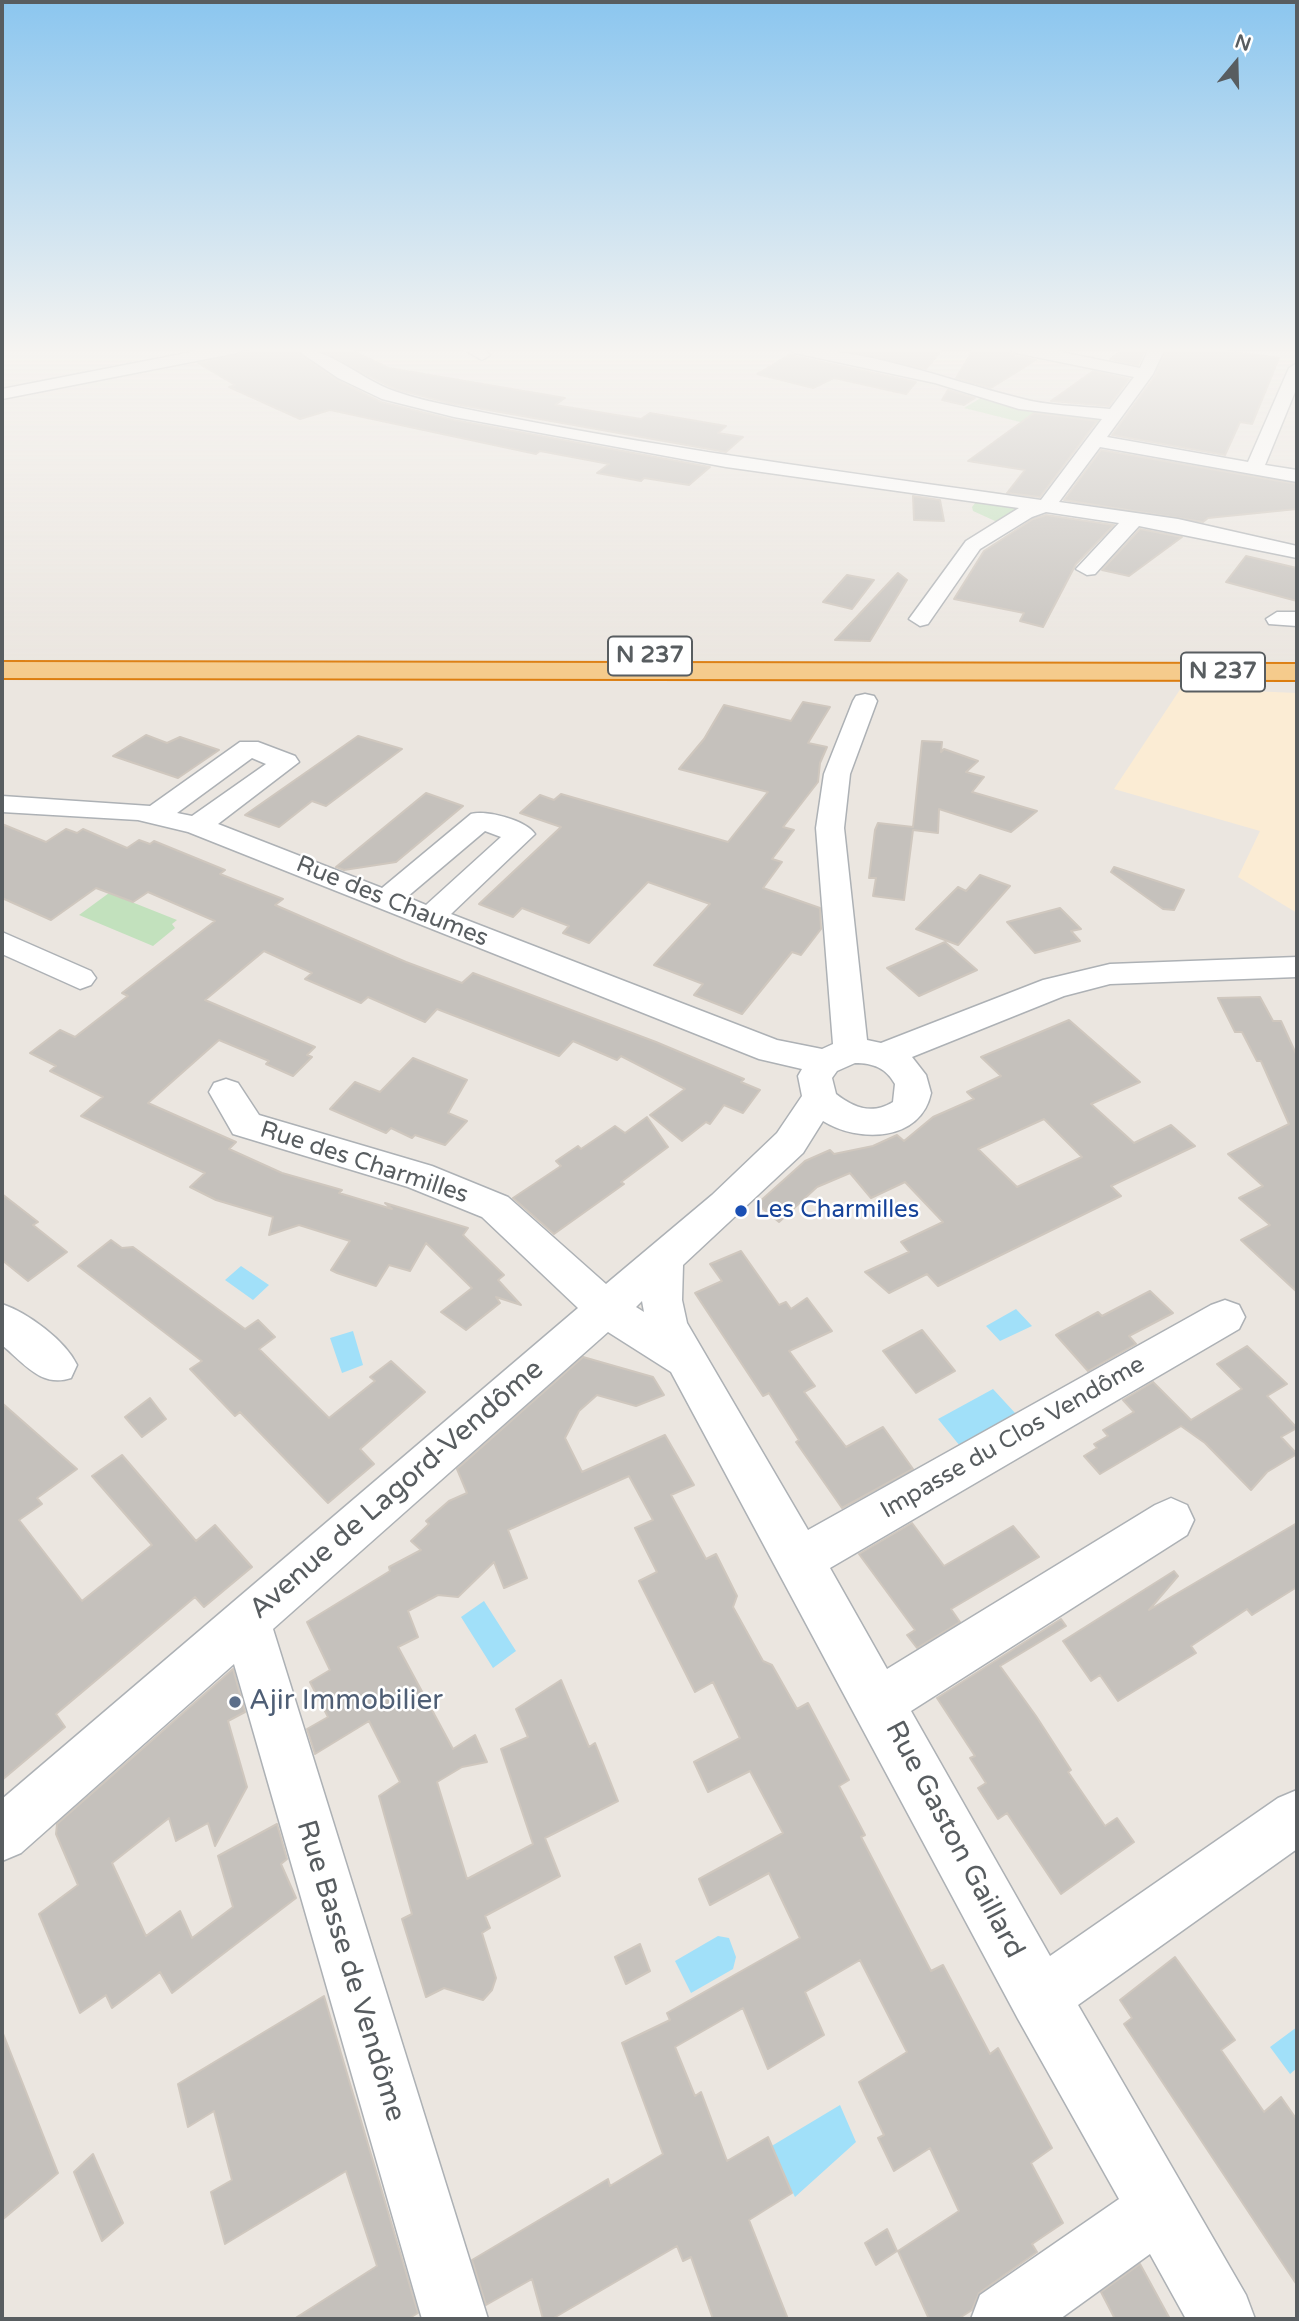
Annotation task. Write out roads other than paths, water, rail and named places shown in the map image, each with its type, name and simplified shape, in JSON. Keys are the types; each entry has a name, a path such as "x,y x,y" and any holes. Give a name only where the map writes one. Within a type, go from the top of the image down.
{"highway":[{"name":"N 237","path":"2,655 1297,656"},
{"name":"N 237","path":"2,670 1297,672"},
{"path":"1149,672 1297,684"}],"street":[{"path":"701,456 979,498 1047,505 1134,519 1297,552"},
{"path":"920,619 973,545 1004,525 1047,505 1085,456"},
{"path":"1183,456 1297,476"},
{"path":"1254,469 1260,456"},
{"path":"979,498 972,507 973,511 1004,525"},
{"path":"1087,569 1134,519"},
{"path":"852,1121 878,1123 905,1113 915,1093 850,1071 830,828 837,774 865,701"},
{"path":"157,814 249,748 286,762 197,825"},
{"name":"Rue des Chaumes","path":"2,804 157,814 197,825 771,1051 850,1071 822,1104 852,1121"},
{"path":"386,900 481,820 521,834 430,917"},
{"path":"2,942 80,978"},
{"name":"Avenue de Lagord-Vendôme","path":"2,1834 663,1259 790,1143 850,1071 927,1050 953,1025 1054,988 1110,974 1297,967"},
{"name":"Rue des Charmilles","path":"226,1092 246,1125 419,1176 495,1207 606,1309"},
{"name":"Avenue de Lagord-Vendôme","path":"790,1143 852,1121"},
{"name":"Rue Gaston Gaillard","path":"663,1259 662,1300 667,1326 880,1702 1039,1998 1222,2319"},
{"name":"Rue Gaston Gaillard","path":"606,1309 687,1361"},
{"name":"Impasse du Clos Vendôme","path":"800,1560 1226,1317"},
{"path":"2,1321 56,1365"},
{"path":"880,1702 1171,1520"},
{"name":"Rue Basse de Vendôme","path":"246,1622 455,2319"},
{"path":"1039,1998 1297,1817"},
{"path":"1004,2319 1159,2209"}],"water":[{"path":"241,1266 269,1285 253,1300 225,1280"},
{"path":"1016,1309 1032,1326 1000,1341 986,1326"},
{"path":"353,1331 363,1365 342,1373 330,1338"},
{"path":"993,1389 1016,1414 960,1446 938,1419"},
{"path":"484,1601 516,1651 493,1668 461,1617"},
{"path":"718,1936 729,1938 736,1957 733,1969 691,1993 675,1961"},
{"path":"1297,2027 1297,2068 1290,2074 1270,2047"},
{"path":"840,2105 856,2142 795,2197 770,2147"}],"place":[{"name":"Les Charmilles","path":"741,1211"},
{"name":"Ajir Immobilier","path":"235,1702"}]}
